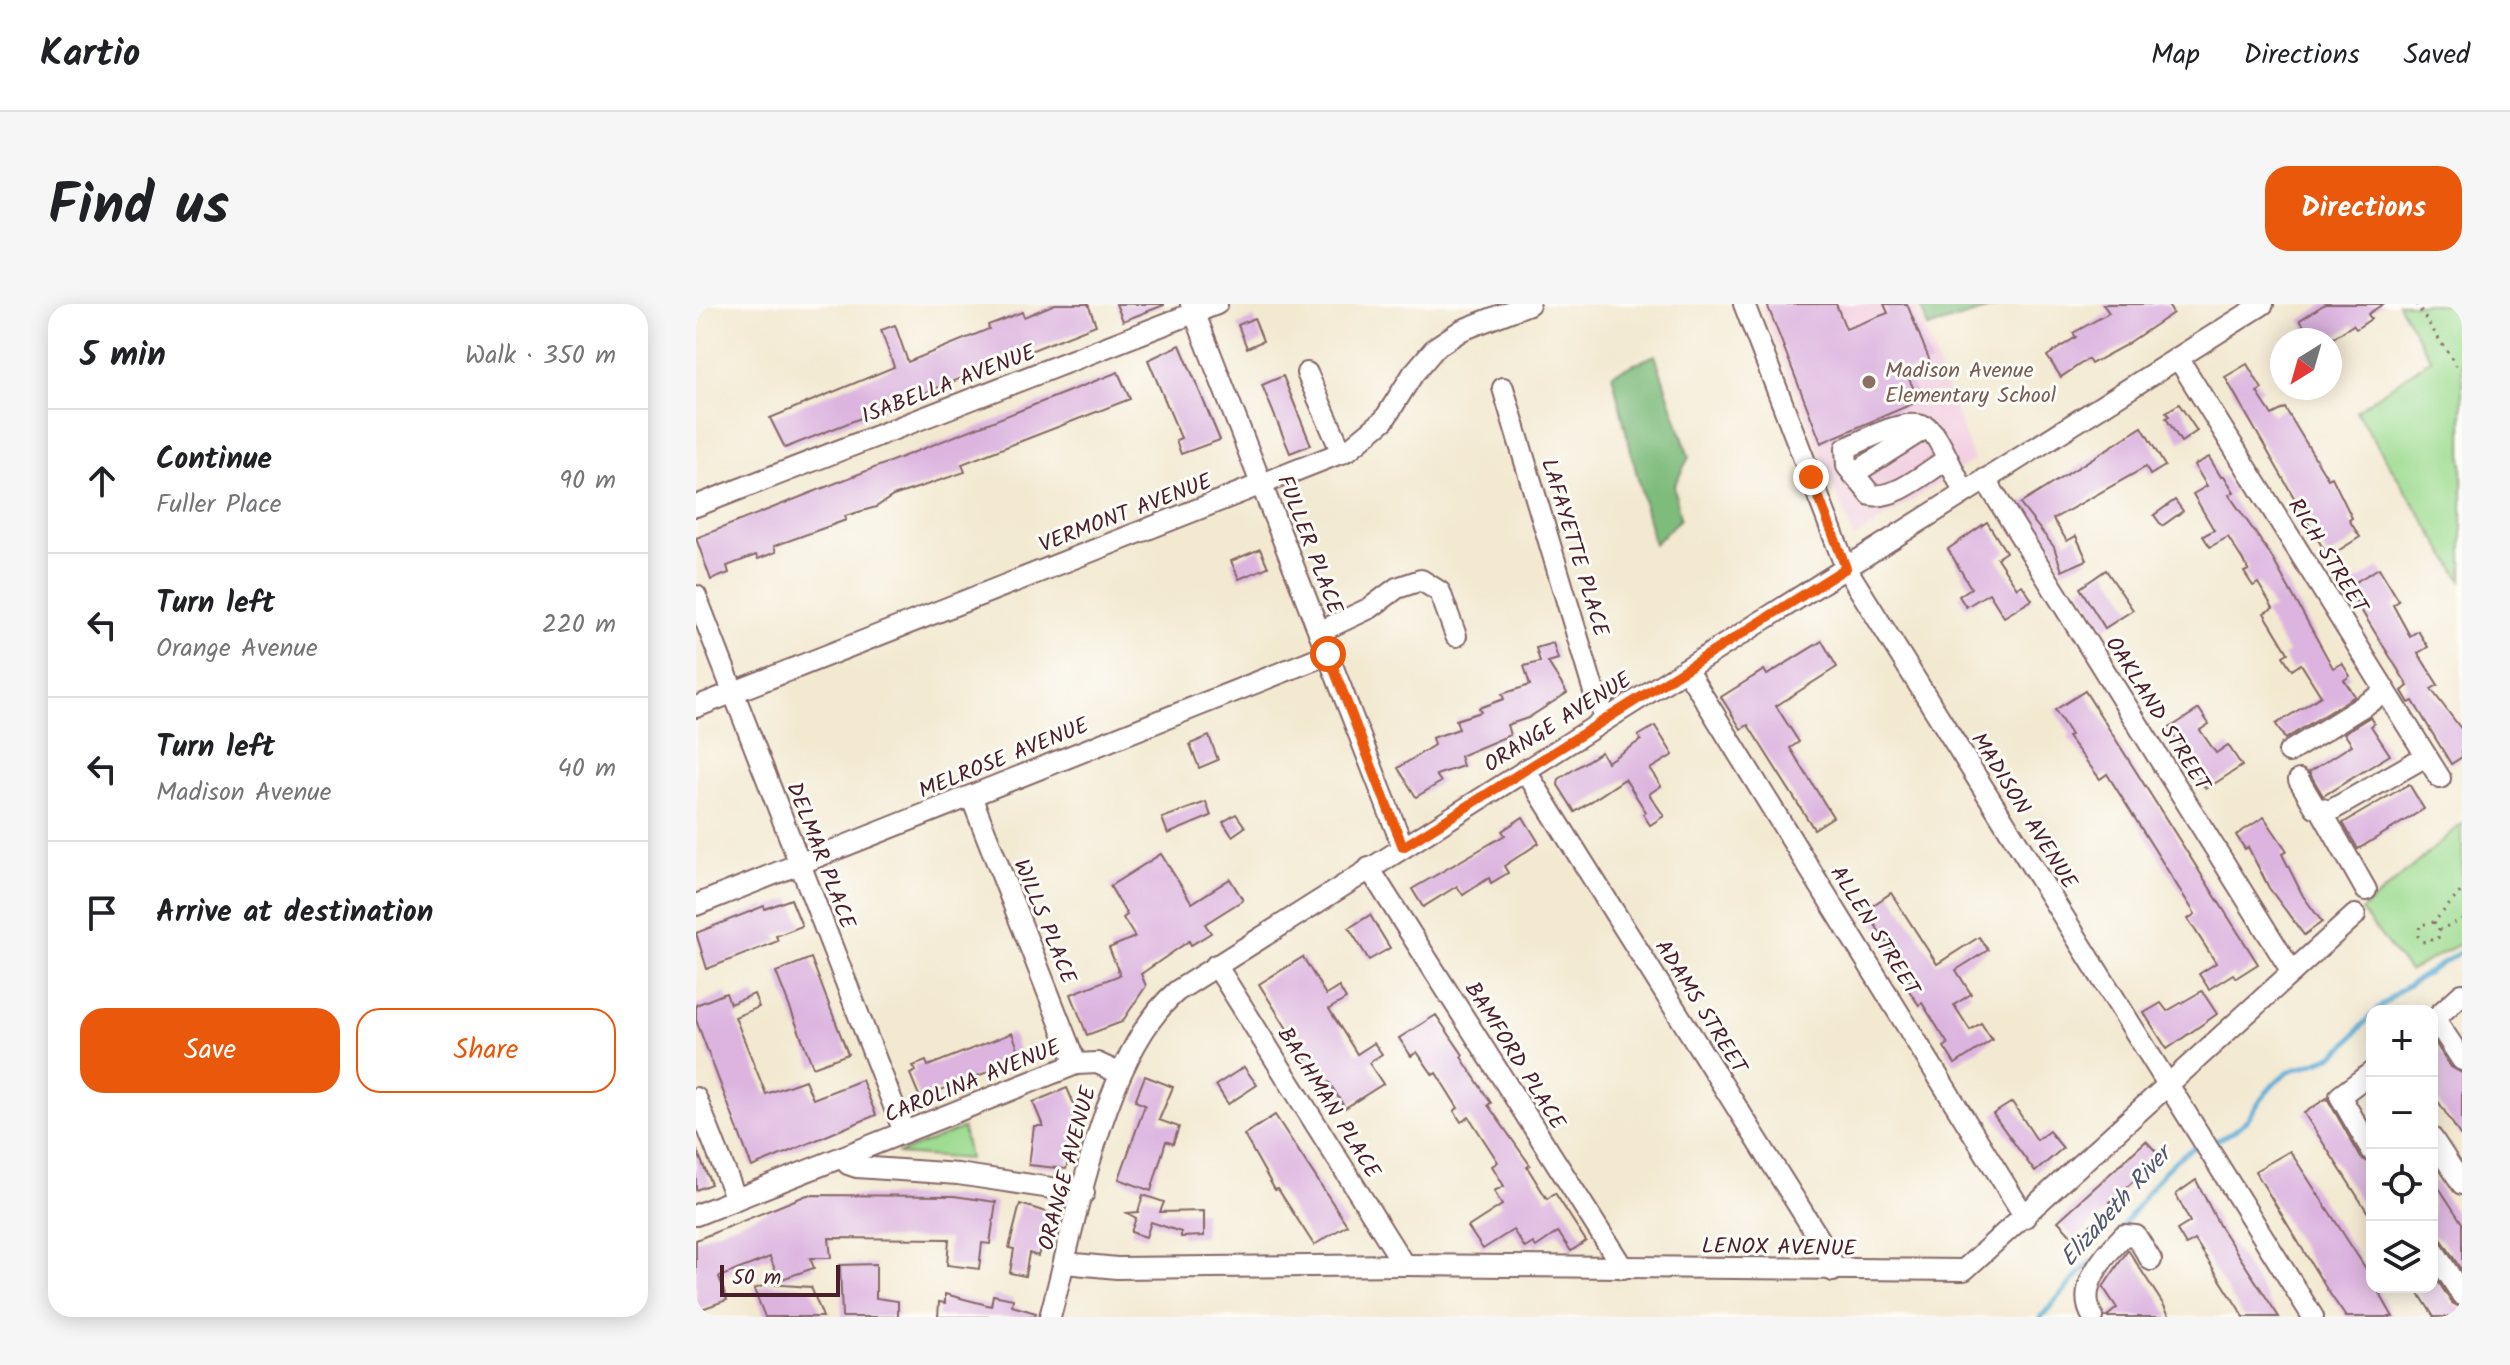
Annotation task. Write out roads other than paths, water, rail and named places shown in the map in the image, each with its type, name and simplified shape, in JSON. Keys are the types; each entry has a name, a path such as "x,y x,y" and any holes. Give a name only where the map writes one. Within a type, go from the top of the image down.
{"street":[{"name":"ISABELLA AVENUE","path":"696,506 1193,308 1217,304"},
{"name":"VERMONT AVENUE","path":"696,707 1342,453 1384,420 1413,374 1436,347 1462,330 1529,304"},
{"name":"MADISON AVENUE","path":"1744,304 1846,568 2313,1317"},
{"name":"ORANGE AVENUE","path":"1050,1317 1119,1073 1169,998 1216,965 2263,304"},
{"name":"FULLER PLACE","path":"1193,308 1403,847"},
{"name":"RICH STREET","path":"2178,358 2440,778"},
{"path":"1307,373 1342,453"},
{"name":"LAFAYETTE PLACE","path":"1503,388 1595,695 1606,719"},
{"path":"1946,460 1897,491 1879,496 1871,495 1847,466 1846,448 1904,425 1927,427 1936,436 1965,492"},
{"name":"OAKLAND STREET","path":"1985,479 2292,972"},
{"path":"1319,632 1370,608 1397,588 1421,580 1440,592 1456,636"},
{"name":"DELMAR PLACE","path":"696,596 904,1132"},
{"name":"MELROSE AVENUE","path":"696,905 1328,654"},
{"name":"ALLEN STREET","path":"1686,669 2025,1217"},
{"path":"2289,752 2386,692"},
{"path":"2322,812 2337,809 2426,756"},
{"name":"ADAMS STREET","path":"1525,770 1830,1256 1833,1271"},
{"path":"2299,780 2322,812 2366,890"},
{"name":"WILLS PLACE","path":"971,796 1076,1064"},
{"name":"BAMFORD PLACE","path":"1369,868 1623,1268"},
{"name":"LENOX AVENUE","path":"1065,1263 1117,1268 1404,1265 1964,1270 2355,915"},
{"name":"BACHMAN PLACE","path":"1216,965 1404,1265"},
{"path":"2438,1016 2462,994"},
{"path":"2438,1027 2462,1060"},
{"name":"CAROLINA AVENUE","path":"696,1215 1076,1064 1097,1063 1119,1073"},
{"path":"2366,1076 2340,1096 2371,1149"},
{"path":"696,1098 736,1199"},
{"path":"2438,1147 2462,1184"},
{"path":"843,1157 852,1167 958,1174 1084,1193"},
{"path":"2090,1312 2090,1281 2124,1235 2136,1236 2151,1260"},
{"path":"2438,1257 2462,1295"}],"waterway":[{"name":"Elizabeth River","path":"2383,1005 2399,991 2462,951"},
{"name":"Elizabeth River","path":"2209,1143 2243,1124 2267,1091 2283,1076 2339,1051 2366,1021"},
{"name":"Elizabeth River","path":"2119,1230 2165,1171 2199,1146"},
{"name":"Elizabeth River","path":"2041,1317 2091,1261"}],"place":[{"name":"Madison Avenue Elementary School","path":"1869,382"}]}
